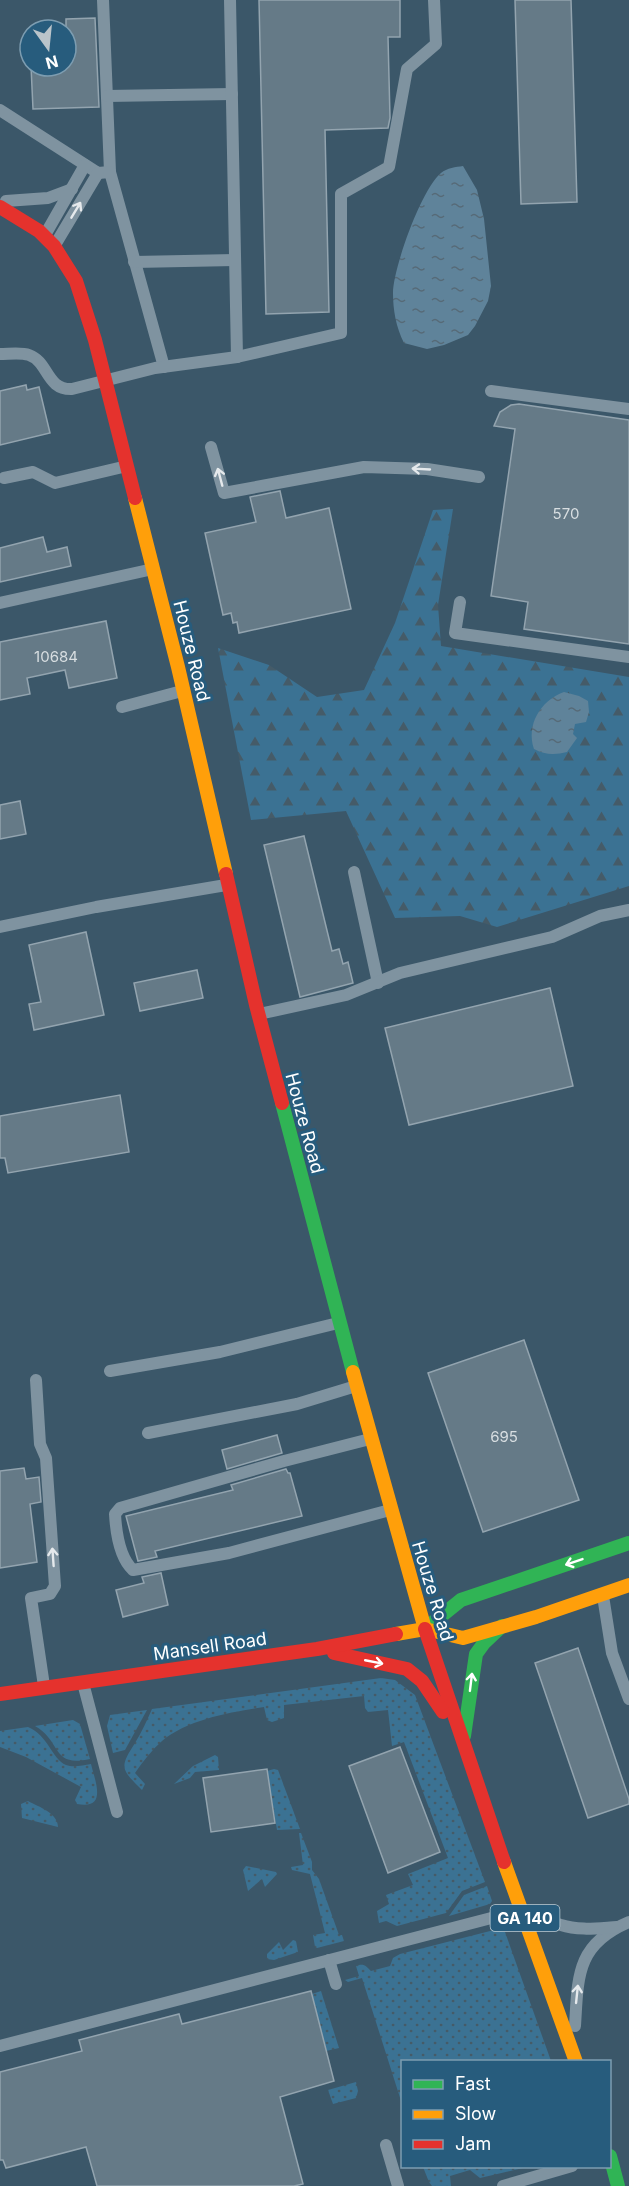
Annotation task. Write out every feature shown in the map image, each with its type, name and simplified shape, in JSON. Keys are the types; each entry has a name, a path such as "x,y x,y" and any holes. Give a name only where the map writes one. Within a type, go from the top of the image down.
{"main road":[{"name":"Houze Road","path":"1,206 22,219 49,241 76,281 93,331 154,569 259,1014 356,1386 425,1629 575,2057"},
{"name":"Mansell Road","path":"425,1629 461,1600 629,1543"},
{"name":"Mansell Road","path":"0,1694 317,1648 425,1629 463,1638 629,1585"},
{"path":"463,1740 476,1654 502,1626"},
{"path":"317,1648 407,1669 422,1681 463,1740"},
{"path":"611,2163 618,2186"}],"lane":[{"path":"103,0 107,96 104,173 134,262 164,367"},
{"path":"230,0 237,357"},
{"path":"0,354 27,354 35,358 56,386 63,390 164,367 237,357 341,333 341,194 389,167 406,69 436,44 434,0"},
{"path":"107,96 232,94"},
{"path":"0,110 85,165 104,173"},
{"path":"49,241 85,165"},
{"path":"49,241 104,173"},
{"path":"1,206 48,198 72,189"},
{"path":"134,262 235,260"},
{"path":"491,392 629,409"},
{"path":"211,447 224,493 364,467 427,469 479,477"},
{"path":"4,478 33,472 55,483 128,466"},
{"path":"0,603 154,569"},
{"path":"460,602 455,633 629,657"},
{"path":"122,707 183,691"},
{"path":"354,872 378,983"},
{"path":"0,927 96,907 228,884"},
{"path":"259,1014 346,995 400,973 552,937 600,916 629,910"},
{"path":"110,1371 220,1352 339,1323"},
{"path":"36,1380 40,1444 46,1458 55,1586 50,1594 31,1598 45,1688"},
{"path":"147,1433 297,1404 356,1386"},
{"path":"371,1438 120,1508 115,1514 115,1525 126,1563 133,1570 229,1553 391,1510"},
{"path":"603,1594 612,1653 629,1700"},
{"path":"82,1682 117,1812"},
{"path":"0,2046 522,1910 535,1913 561,1926 587,1929 623,1924"},
{"path":"575,2057 577,1991 581,1965 592,1947 623,1924"},
{"path":"329,1960 336,1984"},
{"path":"386,2145 398,2186"},
{"path":"503,2186 565,2168"}],"green space":[{"path":"453,509 438,605 441,646 629,677 629,886 497,927 460,916 395,918 346,811 251,820 218,648 269,665 317,697 364,690 395,623 433,510"},
{"path":"381,1678 395,1680 415,1695 485,1882 462,1891 446,1913 397,1926 386,1921 379,1923 377,1911 389,1904 386,1895 413,1885 408,1874 448,1858 404,1742 392,1746 388,1710 368,1712 365,1708 364,1696 284,1705 284,1718 272,1722 267,1720 264,1707 197,1722 173,1733 148,1756 135,1773 145,1784 142,1790 126,1772 126,1758 152,1709"},
{"path":"147,1710 125,1750 113,1753 107,1726 110,1715"},
{"path":"73,1720 80,1724 90,1759 69,1760 58,1752 44,1732 35,1726"},
{"path":"28,1727 40,1735 57,1758 66,1765 91,1764 97,1786 93,1803 77,1804 75,1800 81,1787 26,1757 0,1747 0,1731"},
{"path":"215,1755 218,1757 219,1770 195,1772 190,1778 174,1784 193,1766"},
{"path":"278,1770 300,1829 277,1830 267,1771"},
{"path":"28,1801 51,1814 58,1827 22,1818 21,1804"},
{"path":"299,1833 301,1833 312,1862 312,1870 319,1879 339,1935 342,1935 344,1941 315,1947 313,1935 325,1933 310,1874 292,1870 291,1867 303,1865"},
{"path":"246,1866 277,1874 265,1887 262,1879 248,1891 243,1870"},
{"path":"487,1886 492,1901 490,1904 449,1916 464,1895"},
{"path":"494,1930 505,1932 551,2060 401,2060 401,2101 362,1978 348,1982 345,1980 359,1976 356,1966 365,1966 371,1971 390,1966 393,1958 400,1954"},
{"path":"293,1940 296,1941 298,1952 274,1960 267,1959 267,1954 279,1942 283,1950"},
{"path":"321,1991 339,2048 326,2051 312,1994"},
{"path":"356,2082 358,2091 356,2098 333,2104 328,2090"},
{"path":"424,2168 523,2168 480,2178 470,2170 450,2176 451,2186 432,2186"}],"water":[{"path":"463,166 477,190 484,219 491,286 488,301 468,335 427,349 404,343 395,318 393,293 403,248 417,211 433,181 446,170"},
{"path":"564,692 588,701 589,712 586,722 575,724 573,734 577,738 567,752 550,754 538,751 534,749 532,740 537,715 548,701"}],"building":[{"path":"259,0 400,0 400,37 388,37 390,118 388,128 325,130 329,312 266,314"},
{"path":"515,0 571,0 577,202 521,204"},
{"path":"95,18 99,107 33,109 32,78 78,78 78,19"},
{"path":"26,385 27,390 39,387 50,433 0,445 0,391"},
{"path":"519,404 629,420 629,644 524,629 528,602 491,596 515,429 494,426 500,412 511,405"},
{"path":"280,491 286,518 329,508 351,609 239,633 237,622 233,623 231,613 223,615 205,533 256,522 250,497"},
{"path":"43,537 47,552 67,547 71,566 0,582 0,548"},
{"path":"106,621 117,678 69,688 65,670 27,678 30,694 0,700 0,642"},
{"path":"20,801 26,834 0,839 0,805"},
{"path":"304,836 332,951 339,949 343,964 348,962 353,983 300,997 264,845"},
{"path":"86,932 104,1015 34,1030 29,1004 41,1002 29,945"},
{"path":"197,970 203,998 140,1011 134,983"},
{"path":"550,988 573,1086 409,1125 385,1028"},
{"path":"120,1095 129,1152 8,1173 5,1158 0,1158 0,1116"},
{"path":"524,1340 579,1500 483,1532 428,1373"},
{"path":"277,1435 282,1453 227,1469 222,1450"},
{"path":"24,1468 26,1479 39,1477 41,1502 30,1504 37,1562 0,1568 0,1471"},
{"path":"286,1469 290,1473 302,1516 155,1551 157,1557 138,1561 126,1516 233,1490 231,1485"},
{"path":"161,1573 168,1605 123,1617 116,1590 144,1583 142,1577"},
{"path":"578,1648 629,1799 629,1804 588,1818 535,1663"},
{"path":"400,1747 440,1852 388,1873 349,1766"},
{"path":"267,1769 275,1823 211,1832 203,1778"},
{"path":"311,1991 334,2081 280,2097 303,2184 294,2186 97,2186 86,2147 6,2168 3,2160 0,2160 0,2072 82,2051 79,2040 179,2014 182,2024"}],"traffic: fast":[{"path":"282,1103 353,1372"},
{"path":"425,1629 461,1600 629,1543"},
{"path":"464,1736 476,1654 502,1626"},
{"path":"611,2160 618,2186"}],"traffic: slow":[{"path":"135,498 178,667 226,874"},
{"path":"353,1372 425,1629"},
{"path":"396,1634 425,1629 463,1638 536,1617 629,1585"},
{"path":"504,1862 575,2060"}],"traffic: jam":[{"path":"0,207 39,231 54,246 76,281 95,340 135,498"},
{"path":"226,874 256,1005 282,1103"},
{"path":"425,1629 504,1862"},
{"path":"0,1694 317,1649 396,1634"},
{"path":"334,1653 407,1669 422,1681 443,1712"}]}
